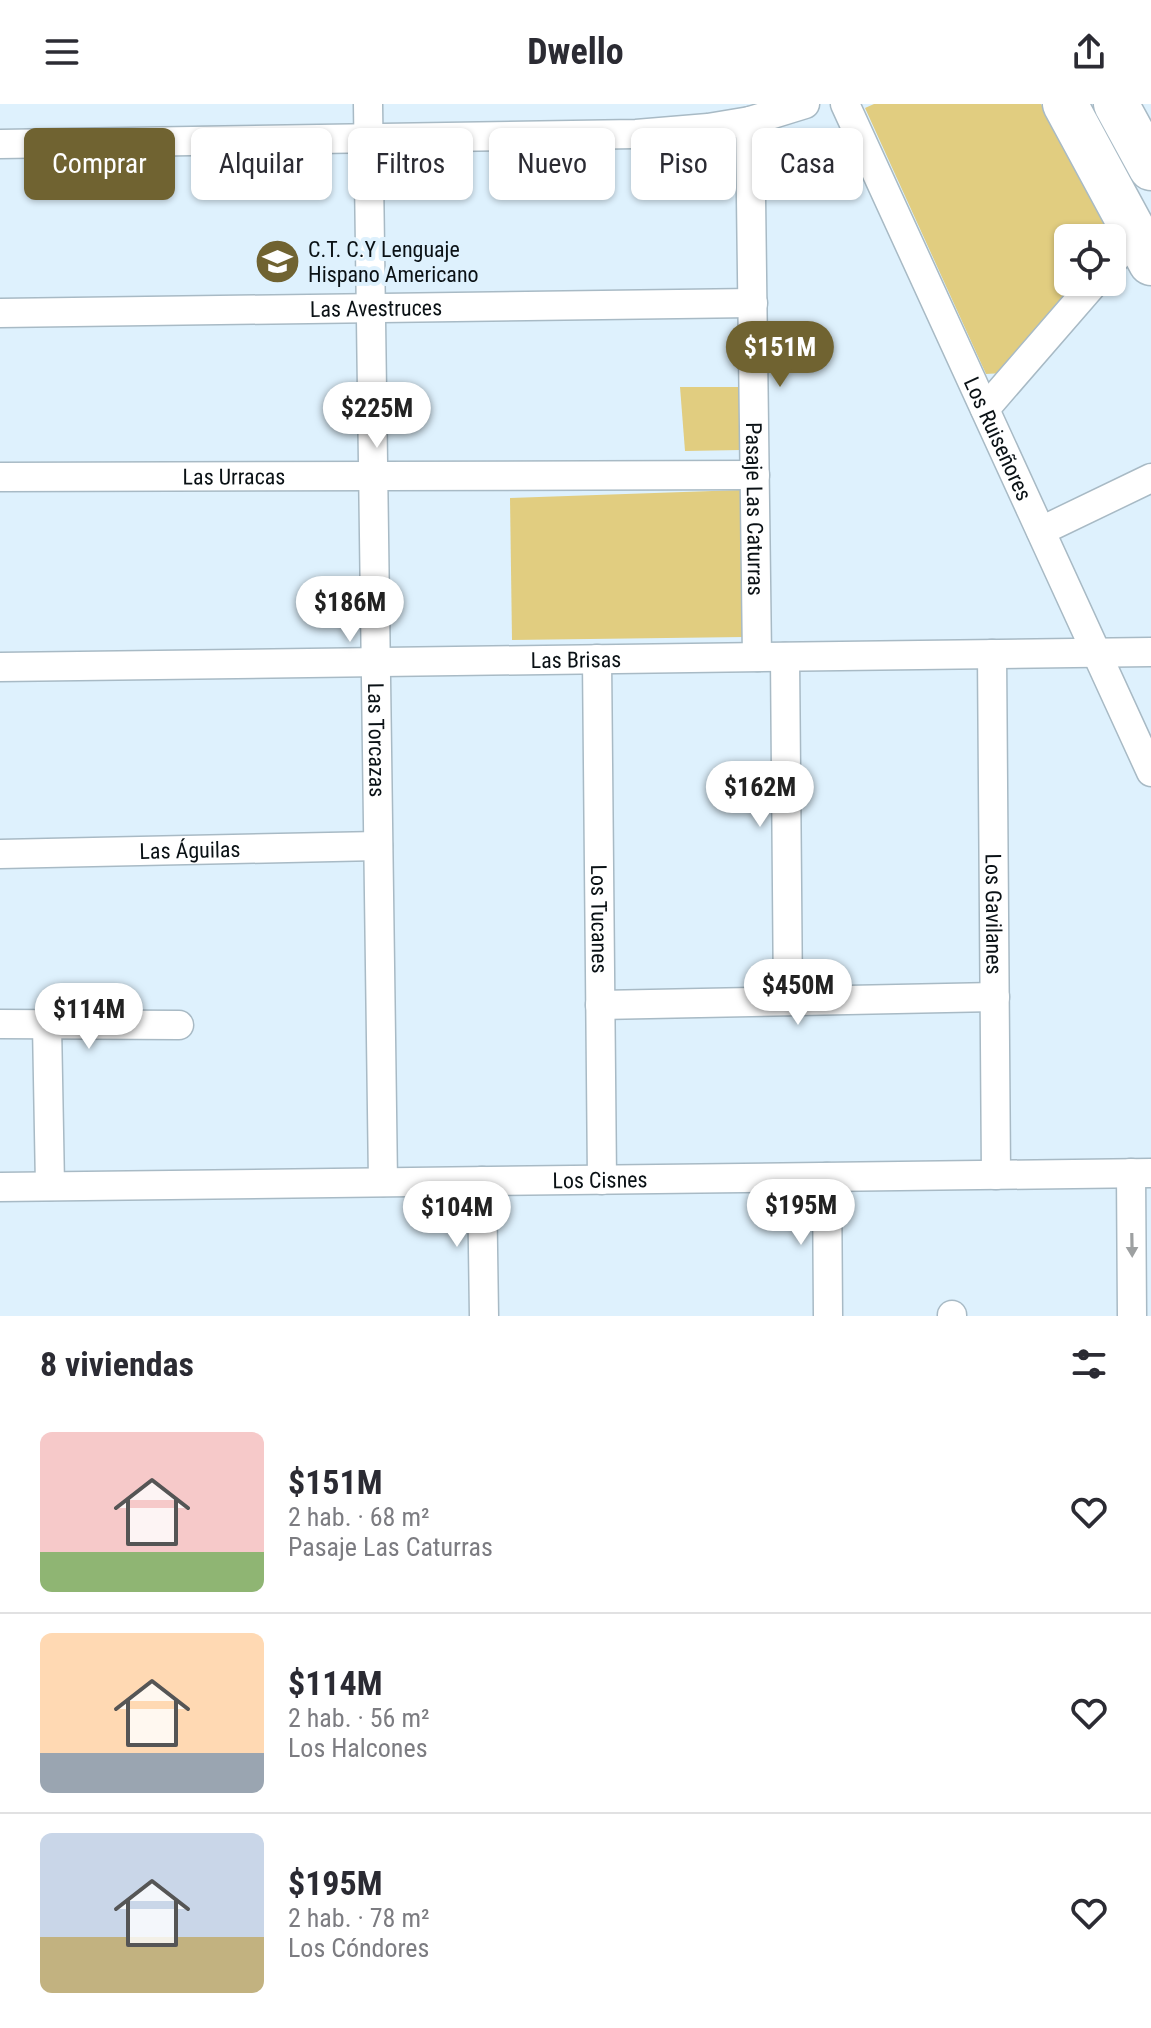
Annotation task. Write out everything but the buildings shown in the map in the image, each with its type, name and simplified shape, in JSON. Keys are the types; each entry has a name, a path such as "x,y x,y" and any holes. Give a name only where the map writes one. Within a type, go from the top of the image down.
{"highway":[{"path":"1065,104 1133,253"},
{"path":"1116,104 1151,168"}],"street":[{"name":"Las Torcazas","path":"368,104 369,128"},
{"path":"473,136 636,134 708,128 750,121 805,104"},
{"name":"Los Ruiseñores","path":"845,104 1151,772"},
{"name":"Pasaje Las Caturras","path":"750,121 755,475 771,657 788,1001"},
{"path":"0,144 348,138"},
{"name":"Las Torcazas","path":"370,200 383,1182"},
{"path":"985,409 1083,296"},
{"name":"Las Avestruces","path":"0,313 753,303"},
{"name":"Las Urracas","path":"0,477 755,475"},
{"path":"1041,531 1151,478"},
{"name":"Las Brisas","path":"0,667 1151,652"},
{"name":"Los Gavilanes","path":"992,654 996,1175"},
{"name":"Los Tucanes","path":"597,659 602,1180"},
{"name":"Las Águilas","path":"0,854 378,846"},
{"path":"600,1005 995,997"},
{"path":"0,1024 179,1025"},
{"path":"47,1025 50,1186"},
{"path":"1132,1316 1141,1173"},
{"name":"Los Cisnes","path":"0,1187 1141,1173"},
{"path":"827,1177 828,1316"},
{"path":"482,1181 484,1316"}],"shaded area":[{"path":"874,104 1041,104 1107,224 1054,224 1054,296 1075,296 1003,373 986,374 865,108"},
{"path":"680,387 744,387 741,450 685,451"},
{"path":"741,490 744,637 512,640 510,498"}],"place":[{"name":"C.T. C.Y Lenguaje Hispano Americano","path":"277,262"}]}
